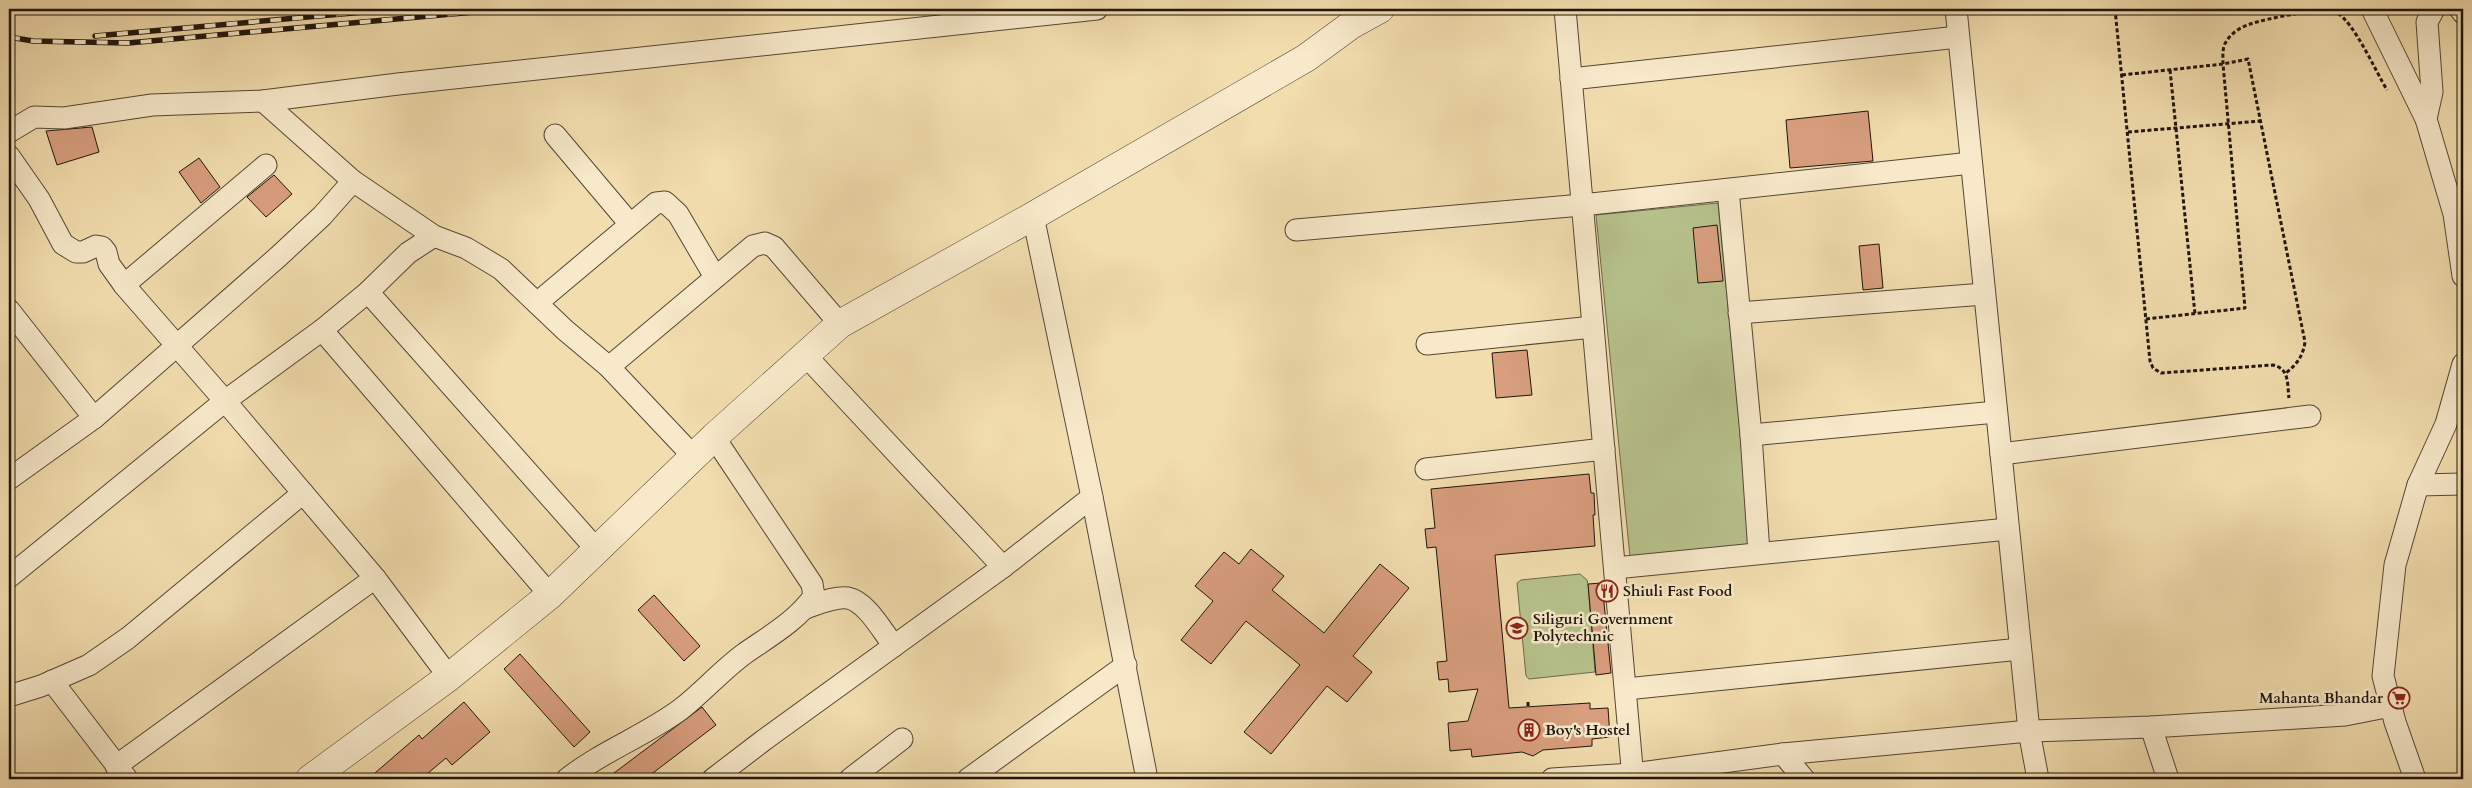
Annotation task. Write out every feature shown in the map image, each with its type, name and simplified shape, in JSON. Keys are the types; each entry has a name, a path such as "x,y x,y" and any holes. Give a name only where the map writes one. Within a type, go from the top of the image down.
{"street":[{"path":"9,116 64,118 152,105 263,101 398,84 1097,9"},
{"path":"322,776 550,595 693,456 840,324 1033,216 1306,58 1351,26 1380,9"},
{"path":"1564,9 1604,450 1610,562 1621,685 1633,777"},
{"path":"1956,9 2020,649 2029,731 2038,779"},
{"path":"2372,9 2426,119 2454,214 2463,276"},
{"path":"2426,119 2432,92 2427,22 2434,9"},
{"path":"2460,9 2463,13"},
{"path":"1571,79 1958,37"},
{"path":"263,101 353,180 434,236 466,248 501,269 564,330 609,367 693,456"},
{"path":"9,132 34,117"},
{"path":"555,135 630,224"},
{"path":"9,156 39,199 63,244 76,252 83,252 96,246 102,247 106,252 108,264 124,285 375,578 449,677"},
{"path":"1296,230 1582,205 1971,163"},
{"path":"124,285 266,165"},
{"path":"9,479 94,418 178,346 322,216 353,180"},
{"path":"1728,190 1751,435 1759,553"},
{"path":"537,303 656,203 665,202 672,206 715,277"},
{"path":"1033,216 1092,497 1147,779"},
{"path":"9,577 225,401 322,330 368,292 408,253 434,236"},
{"path":"609,367 753,246 764,243 774,247 840,324"},
{"path":"368,292 597,550"},
{"path":"1739,313 1984,294"},
{"path":"9,310 94,418"},
{"path":"1428,344 1593,327"},
{"path":"322,330 550,595"},
{"path":"806,356 1003,567"},
{"path":"2415,779 2383,676 2395,565 2418,485 2446,424 2463,364"},
{"path":"1751,435 1996,412"},
{"path":"2000,454 2301,418"},
{"path":"714,437 812,584 814,596 806,608"},
{"path":"1426,469 1604,450"},
{"path":"2418,485 2463,484"},
{"path":"9,696 90,665 128,638 303,493"},
{"path":"713,779 1003,567 1092,497"},
{"path":"1610,562 1759,553 2008,529"},
{"path":"52,681 122,772 375,578"},
{"path":"567,779 611,749 645,732 681,709 737,659 806,608 833,599 847,598 857,602 894,646"},
{"path":"1621,685 2020,649"},
{"path":"968,779 1126,665"},
{"path":"1552,779 1633,777 1783,754 2029,731 2152,727 2345,715 2391,706"},
{"path":"2152,727 2168,779"},
{"path":"850,779 902,739"},
{"path":"1783,754 1804,779"}],"path":[{"path":"2116,9 2150,361 2153,368 2161,373 2273,365 2281,367 2286,373 2301,418"},
{"path":"2146,319 2245,308 2223,64 2224,43 2239,29 2249,24 2324,11 2337,12 2347,22 2357,37 2390,94"},
{"path":"2122,75 2223,64 2248,59 2305,342 2304,352 2296,365 2286,373"},
{"path":"2170,70 2195,314"},
{"path":"2128,132 2261,121"}],"green space":[{"path":"1718,203 1751,544 1630,557 1596,215"},
{"path":"1580,574 1587,580 1588,584 1595,672 1529,679 1526,676 1517,583 1521,580"}],"building":[{"path":"1868,111 1873,161 1790,168 1786,120"},
{"path":"92,127 99,152 57,165 46,131"},
{"path":"199,158 220,187 201,203 179,172"},
{"path":"274,175 292,194 266,217 247,197"},
{"path":"1717,225 1723,281 1698,283 1693,228"},
{"path":"1879,244 1883,288 1863,290 1859,246"},
{"path":"1527,350 1532,395 1496,398 1492,353"},
{"path":"1589,474 1591,493 1594,493 1595,546 1495,555 1509,708 1590,703 1590,709 1608,708 1610,737 1592,739 1592,746 1543,750 1533,756 1522,752 1472,757 1471,749 1450,751 1448,723 1468,721 1478,689 1449,692 1448,679 1439,680 1437,662 1447,661 1436,547 1427,548 1425,529 1435,528 1431,489"},
{"path":"1251,549 1284,576 1272,590 1324,633 1380,564 1409,588 1353,656 1372,672 1347,702 1327,686 1271,754 1244,732 1300,665 1246,621 1211,664 1181,640 1213,601 1195,586 1224,552 1239,564"},
{"path":"1602,583 1611,673 1596,675 1588,584"},
{"path":"654,595 700,646 684,661 638,610"},
{"path":"520,654 590,732 574,747 504,669"},
{"path":"464,702 490,732 452,765 446,758 421,779 368,779 419,735 422,739"},
{"path":"702,707 716,725 645,779 606,779"}],"railway":[{"path":"95,36 398,9"},
{"path":"9,37 33,41 128,43 508,9"}],"place":[{"name":"Shiuli Fast Food","path":"1607,591"},
{"name":"Siliguri Government Polytechnic","path":"1517,628"},
{"name":"Mahanta Bhandar","path":"2399,698"},
{"name":"Boy's Hostel","path":"1529,730"}]}
